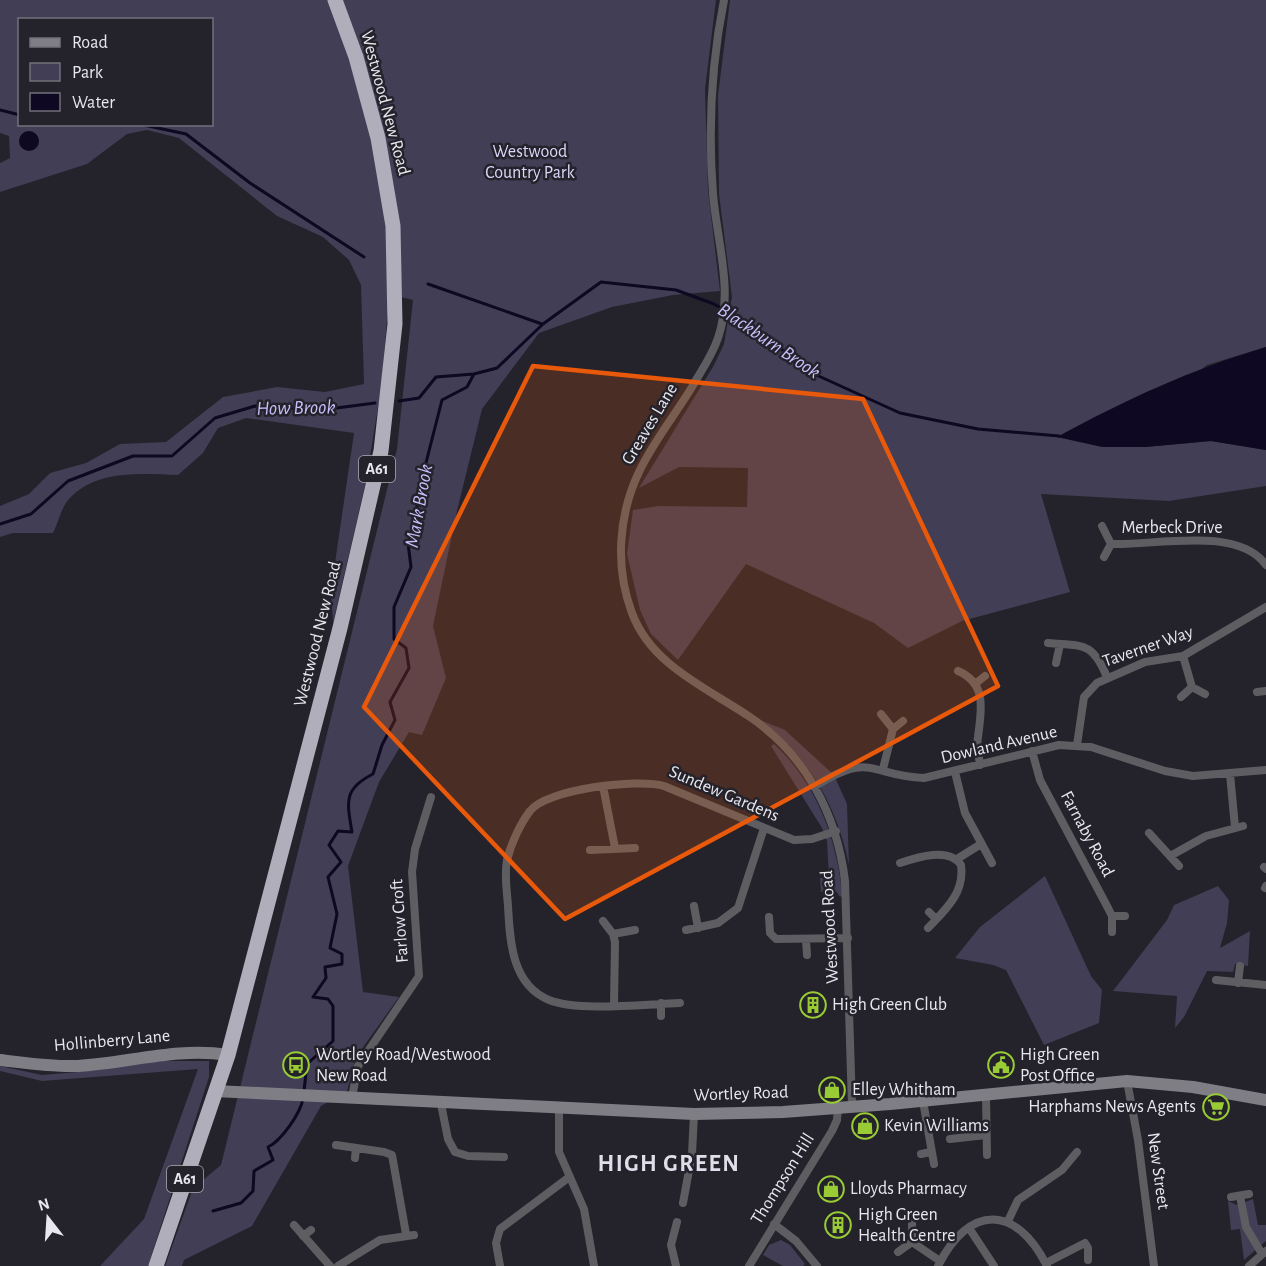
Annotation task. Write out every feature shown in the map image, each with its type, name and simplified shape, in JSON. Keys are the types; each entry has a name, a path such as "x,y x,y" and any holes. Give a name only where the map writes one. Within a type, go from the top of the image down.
{"highway":[{"name":"Westwood New Road","path":"156,1266 228,1055 363,535 381,451 392,362 396,290 390,198 378,138 356,57 335,0"}],"street":[{"name":"Greaves Lane","path":"724,0 714,49 711,96 713,195 725,302 718,339 680,407 639,471 622,529 620,551 623,580 632,614 645,640 663,659 766,730 798,762 814,787"},
{"name":"Merbeck Drive","path":"1102,526 1111,544"},
{"name":"Merbeck Drive","path":"1111,544 1213,541 1243,548 1265,562"},
{"name":"Merbeck Drive","path":"1104,557 1111,544"},
{"name":"Taverner Way","path":"1077,745 1084,697 1091,687 1107,677 1157,658 1184,656 1266,607"},
{"path":"1048,643 1080,644 1094,651 1107,677"},
{"path":"1056,663 1060,644"},
{"path":"1184,656 1192,687 1205,694"},
{"path":"958,671 975,684 983,710 978,736 980,765"},
{"path":"975,684 984,676"},
{"path":"1181,697 1192,687"},
{"path":"881,714 893,729"},
{"path":"883,769 893,729 903,721"},
{"name":"Dowland Avenue","path":"814,787 851,767 867,766 903,776 924,778 1059,745 1077,745 1178,774 1201,776 1266,770"},
{"name":"Farnaby Road","path":"1032,751 1040,780 1112,916 1112,932"},
{"path":"955,772 965,813 992,863"},
{"path":"1172,855 1206,836 1239,826 1230,774"},
{"name":"Sundew Gardens","path":"680,1003 614,1005 558,1003 533,989 520,974 513,956 506,870 511,848 533,807 543,801 603,786 633,782 656,783 784,837 803,841 836,831"},
{"path":"603,786 615,848"},
{"name":"Westwood Road","path":"814,787 836,831 843,863 848,938 852,1106"},
{"name":"Farlow Croft","path":"352,1097 358,1066 419,976 412,872 415,849 431,797"},
{"path":"686,930 727,919 738,908 764,828"},
{"path":"1149,833 1172,855 1179,866"},
{"path":"900,863 934,855 957,859 981,844"},
{"path":"590,850 634,848"},
{"path":"927,928 958,892 962,873 957,859"},
{"path":"694,906 698,928"},
{"path":"929,912 936,919"},
{"path":"1112,916 1125,916"},
{"path":"769,917 770,933 776,939 848,938"},
{"path":"603,921 614,934 616,953 614,1005"},
{"path":"614,934 635,930"},
{"path":"806,940 807,955"},
{"path":"1238,983 1240,966"},
{"path":"1216,980 1266,985"},
{"path":"661,1003 661,1016"},
{"name":"Hollinberry Lane","path":"0,1059 35,1065 79,1066 199,1051 228,1055"},
{"name":"Wortley Road","path":"215,1091 352,1097 441,1104 694,1114 923,1101 1127,1081 1193,1087 1266,1100"},
{"name":"New Street","path":"1127,1081 1138,1140 1154,1266"},
{"path":"986,1096 987,1155"},
{"path":"923,1101 934,1164"},
{"path":"441,1104 448,1138 455,1152 468,1156 504,1157"},
{"name":"Thompson Hill","path":"749,1266 835,1125 838,1107"},
{"path":"559,1109 559,1152 568,1178 586,1216 594,1266"},
{"path":"683,1203 690,1172 694,1114"},
{"path":"950,1139 986,1135"},
{"path":"336,1145 393,1155 410,1235 380,1240 338,1266"},
{"path":"355,1158 356,1148"},
{"path":"921,1154 931,1152"},
{"path":"1008,1221 1018,1200 1062,1170 1077,1152"},
{"path":"500,1266 496,1243 500,1229 568,1178"},
{"path":"1240,1195 1246,1227 1264,1252 1249,1266"},
{"path":"912,1242 939,1263 955,1239 969,1228 986,1219 1008,1221 1028,1238 1046,1265 1085,1243 1088,1260"},
{"path":"676,1266 671,1245 677,1222"},
{"path":"912,1222 912,1242"},
{"path":"774,1224 796,1241 817,1266"},
{"path":"294,1225 330,1266"},
{"path":"969,1228 994,1266"},
{"path":"303,1236 311,1230"},
{"path":"898,1252 912,1242"}],"highlighted area":[{"path":"533,366 863,399 998,686 565,919 364,707"}],"green space":[{"name":"Westwood Country Park","path":"0,0 716,0 705,89 708,190 720,291 673,295 612,307 539,333 482,409 457,511 433,626 446,678 422,735 409,732 379,782 348,866 363,992 399,997 356,1057 347,1091 321,1106 252,1226 184,1260 182,1266 165,1266 196,1180 203,1180 221,1165 397,449 413,300 389,294 382,383 366,481 333,623 331,590 354,433 246,418 218,428 203,453 178,475 120,475 93,482 80,489 69,499 53,533 13,533 0,537 0,506 29,494 50,473 86,463 120,444 166,442 223,397 277,387 325,392 364,384 361,285 349,260 323,237 277,216 179,138 147,130 127,134 87,164 0,192 0,163 10,158 9,136 0,133"},
{"path":"730,0 1266,0 1266,347 1207,365 1102,447 1145,447 1211,441 1266,450 1266,486 1169,501 1041,494 1070,592 962,621 908,648 874,623 746,564 678,660 651,634 640,610 627,554 633,510 658,506 747,507 748,468 679,467 639,488 714,365 724,344 732,297 719,194 718,95"},
{"path":"760,720 785,730 834,775 847,804 849,865 837,823 818,784 793,750"},
{"path":"774,744 802,777 822,814 830,833 843,897 837,892 821,892 820,878 829,877 827,841 822,828 771,746"},
{"path":"1045,876 1091,976 1102,990 1099,1023 1044,1045 1006,970 993,965 955,958 980,927"},
{"path":"1218,886 1229,900 1227,923 1220,948 1250,931 1248,966 1235,964 1233,972 1207,971 1184,1017 1175,1028 1177,996 1113,991 1167,920 1174,905"},
{"path":"160,1061 209,1061 209,1077 148,1266 100,1266 144,1219 198,1069 42,1081 0,1071 0,1066 42,1075"},
{"path":"1253,1199 1258,1225 1266,1225 1266,1241 1244,1260 1240,1229 1231,1230 1228,1201 1237,1205"},
{"path":"781,1240 790,1245 805,1264 803,1266 783,1266 763,1255 769,1245"}],"water":[{"path":"29,131 36,134 39,141 36,148 29,151 22,148 19,141 22,134"},
{"path":"1266,347 1266,450 1211,441 1145,447 1102,447 1057,437 1159,386 1211,365"}],"waterway":[{"path":"0,110 18,114"},
{"path":"148,126 186,134 250,183 364,257"},
{"name":"Blackburn Brook","path":"399,401 419,398 436,377 474,374 497,368 543,324 601,282 676,290 714,304 749,324 812,373 900,413 978,429 1059,436"},
{"path":"428,284 542,324"},
{"name":"Mark Brook","path":"304,1091 307,1064 333,1041 333,1006 328,999 313,997 326,978 325,967 342,964 342,954 330,948 337,914 328,877 341,862 329,845 338,831 352,832 349,797 356,785 373,774 382,745 395,720 390,702 409,668 406,648 394,639 394,607 411,567 408,543 417,518 417,498 442,400 467,387 474,374"},
{"name":"How Brook","path":"0,524 31,514 68,481 133,456 172,456 215,418 255,406 321,410 375,403"},
{"name":"Mark Brook","path":"213,1211 241,1203 253,1191 254,1171 273,1160 268,1147 279,1139 290,1126 299,1111 303,1098"}],"place":[{"name":"High Green Club","path":"813,1005"},
{"name":"Wortley Road/Westwood New Road","path":"296,1065"},
{"name":"High Green Post Office","path":"1001,1065"},
{"name":"Elley Whitham","path":"832,1090"},
{"name":"Harphams News Agents","path":"1216,1107"},
{"name":"Kevin Williams","path":"865,1126"},
{"name":"Lloyds Pharmacy","path":"831,1189"},
{"name":"High Green Health Centre","path":"838,1225"}],"district":[{"name":"HIGH GREEN","path":"669,1164"}]}
